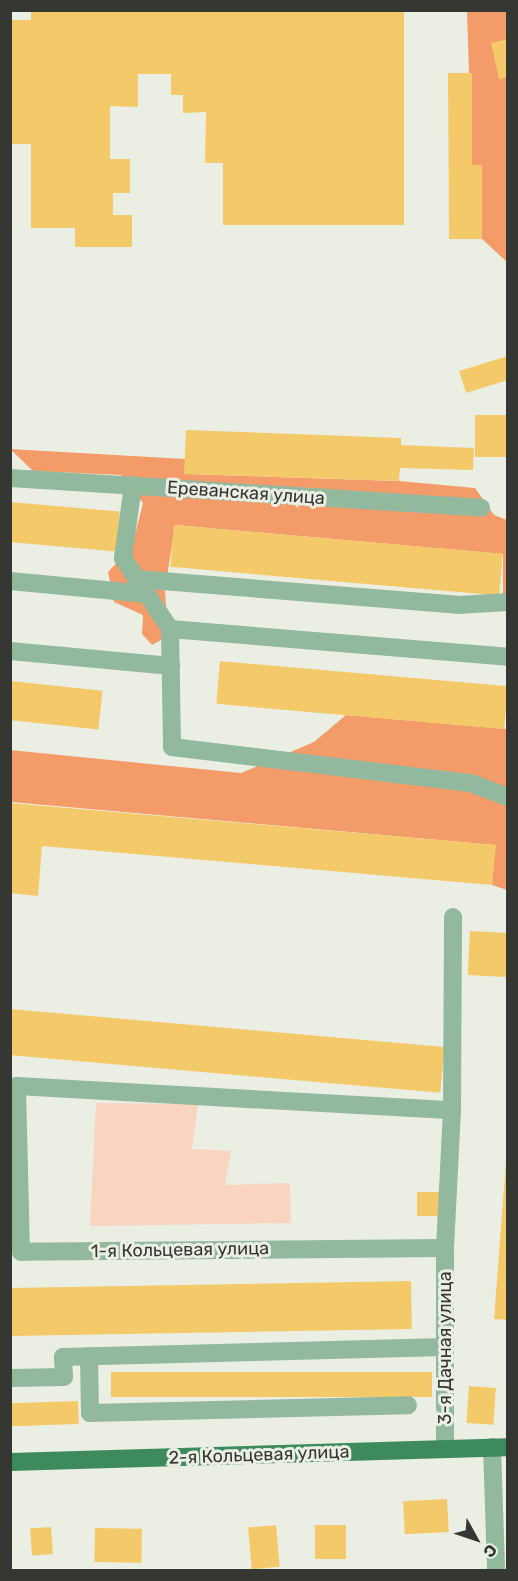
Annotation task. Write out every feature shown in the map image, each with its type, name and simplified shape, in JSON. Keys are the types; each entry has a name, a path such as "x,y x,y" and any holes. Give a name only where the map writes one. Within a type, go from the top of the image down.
{"main road":[{"name":"2-я Кольцевая улица","path":"10,1462 500,1447"}],"street":[{"name":"Ереванская улица","path":"10,478 481,508"},
{"path":"133,485 123,558 170,629 172,747 471,783 507,797"},
{"path":"10,581 458,605 507,602"},
{"path":"170,629 507,657"},
{"path":"10,651 171,666"},
{"name":"3-я Дачная улица","path":"445,1449 445,1248 452,1110 453,917"},
{"path":"14,1153 17,1086 452,1110"},
{"name":"1-я Кольцевая улица","path":"14,1153 21,1252 445,1248"},
{"path":"10,1378 64,1377 63,1357 445,1347"},
{"path":"89,1356 90,1413 408,1405"},
{"path":"496,1570 500,1447"}],"shaded area":[{"path":"467,11 507,11 507,262 482,239 482,166 472,165"},
{"path":"10,449 185,459 185,474 399,481 475,488 494,515 507,520 507,594 503,596 503,554 175,525 165,590 168,636 152,645 142,634 143,615 114,602 108,572 132,547 143,503 121,475 33,471"},
{"path":"346,715 507,729 507,890 492,885 495,845 11,802 10,750 241,773 314,742"},
{"path":"96,1103 198,1104 192,1149 231,1151 225,1185 290,1183 291,1223 90,1226"}],"building":[{"path":"31,10 404,12 404,225 223,225 223,163 205,163 206,112 183,113 183,95 171,95 171,74 138,74 138,107 110,106 110,159 130,159 130,193 113,193 113,215 132,215 132,247 75,247 75,228 31,228 31,144 10,144 10,20 31,20"},
{"path":"508,39 508,77 499,79 491,43"},
{"path":"448,73 472,73 472,165 482,165 482,239 449,239"},
{"path":"508,356 508,380 466,393 459,371"},
{"path":"475,415 508,415 508,457 475,457"},
{"path":"186,430 401,438 401,445 474,448 473,470 400,468 399,481 184,474"},
{"path":"10,502 120,512 116,551 10,542"},
{"path":"174,525 503,554 499,596 170,567"},
{"path":"220,661 508,686 504,729 216,704"},
{"path":"10,681 102,691 98,730 10,720"},
{"path":"10,803 496,845 492,885 42,846 38,896 10,893"},
{"path":"470,931 508,933 506,977 468,975"},
{"path":"10,1009 444,1047 440,1093 10,1055"},
{"path":"506,1162 508,1162 508,1320 494,1319"},
{"path":"417,1192 441,1192 441,1216 417,1216"},
{"path":"411,1281 412,1329 11,1336 10,1288"},
{"path":"111,1372 432,1372 432,1397 111,1397"},
{"path":"469,1386 496,1388 493,1425 466,1423"},
{"path":"78,1401 79,1424 11,1426 10,1403"},
{"path":"447,1499 449,1532 405,1534 403,1501"},
{"path":"276,1525 280,1567 252,1569 248,1527"},
{"path":"315,1525 346,1525 346,1559 315,1559"},
{"path":"51,1527 53,1554 32,1555 30,1528"},
{"path":"95,1528 142,1529 141,1563 94,1562"}]}
